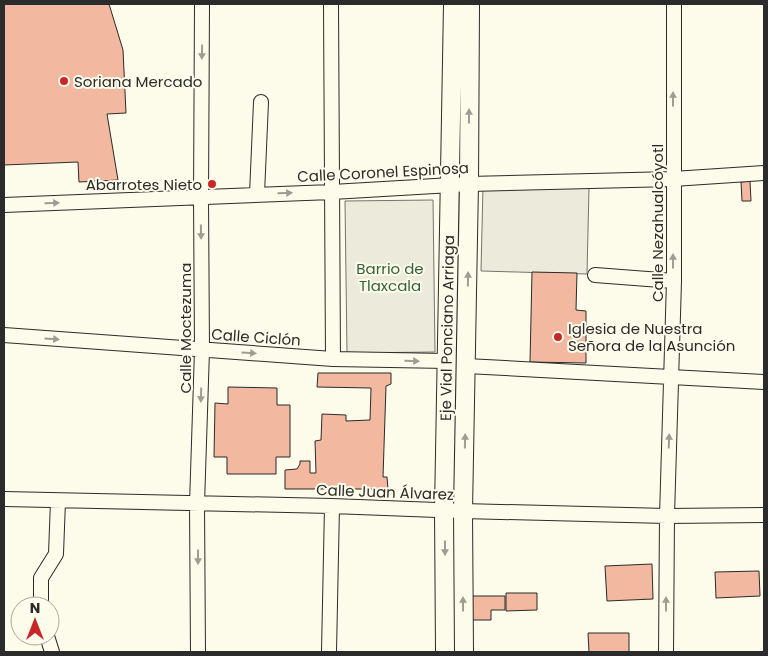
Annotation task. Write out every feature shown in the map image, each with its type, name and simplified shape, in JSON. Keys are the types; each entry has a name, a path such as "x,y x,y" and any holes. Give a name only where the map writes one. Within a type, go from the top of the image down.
{"main road":[{"name":"Eje Vial Ponciano Arriaga","path":"446,652 444,510 453,4"},
{"name":"Eje Vial Ponciano Arriaga","path":"464,652 463,511 470,4"}],"street":[{"name":"Calle Moctezuma","path":"198,652 198,504 202,350 200,197 202,4"},
{"path":"331,4 332,359"},
{"name":"Calle Nezahualcóyotl","path":"666,652 667,516 674,281 674,4"},
{"path":"257,194 261,102"},
{"name":"Calle Coronel Espinosa","path":"4,205 332,192 469,184 673,179 764,173"},
{"path":"595,275 674,281"},
{"name":"Calle Ciclón","path":"4,335 332,359 447,362"},
{"path":"466,366 764,382"},
{"name":"Calle Juan Álvarez","path":"4,499 667,516 764,515"},
{"path":"41,596 41,578 56,554 58,501"},
{"path":"329,652 332,506"}],"green space":[{"path":"483,186 589,188 587,274 481,271"},
{"name":"Barrio de Tlaxcala","path":"433,200 435,352 347,353 345,201"}],"building":[{"name":"Soriana Mercado","path":"4,4 109,4 123,50 126,113 107,114 118,180 79,182 78,162 4,165"},
{"path":"750,181 751,201 742,201 741,182"},
{"name":"Iglesia de Nuestra Señora de la Asunción","path":"532,272 577,273 576,310 586,311 586,363 530,362"},
{"path":"318,373 391,373 391,384 386,386 383,477 387,477 388,489 285,489 285,470 297,469 300,461 310,461 310,473 316,473 315,441 321,440 322,414 346,415 346,421 370,420 371,388 317,387"},
{"path":"228,387 277,388 277,405 290,405 290,457 276,457 276,474 227,474 227,457 214,457 215,403 228,404"},
{"path":"652,564 653,599 607,601 605,566"},
{"path":"759,571 760,596 716,598 715,572"},
{"path":"506,593 537,593 537,610 506,611"},
{"path":"471,596 505,596 505,610 491,610 491,620 471,620"},
{"path":"588,633 629,633 629,652 589,652"}],"place":[{"name":"Soriana Mercado","path":"64,81"},
{"name":"Abarrotes Nieto","path":"212,184"},
{"name":"Iglesia de Nuestra Señora de la Asunción","path":"558,337"}]}
